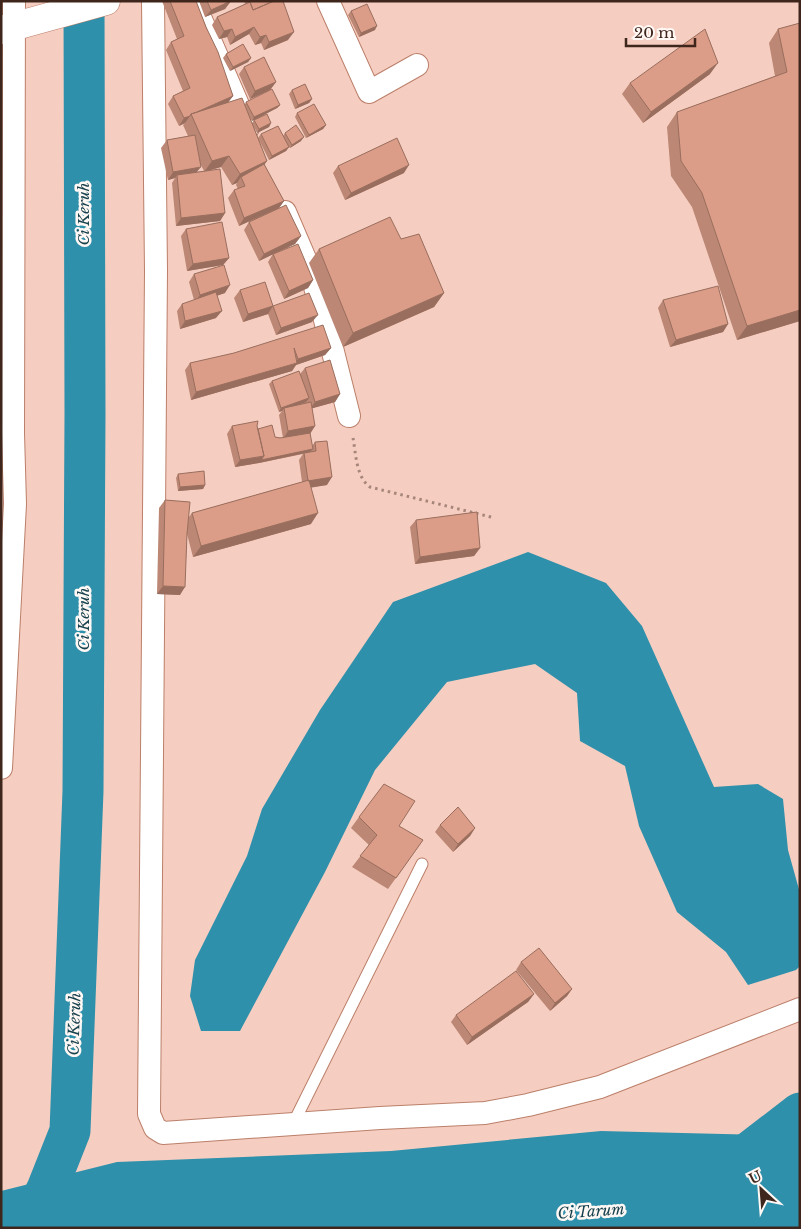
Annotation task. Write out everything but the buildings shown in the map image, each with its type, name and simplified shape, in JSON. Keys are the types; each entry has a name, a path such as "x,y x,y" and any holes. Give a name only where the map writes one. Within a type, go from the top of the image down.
{"main road":[{"path":"10,19 45,17 106,1"}],"street":[{"path":"153,1 156,281 149,1114 155,1128 163,1133 380,1118 485,1114 600,1087 800,1009"},
{"path":"193,1 255,144"},
{"path":"328,1 369,92 417,65"},
{"path":"1,768 8,500 10,19"},
{"path":"275,190 309,268 324,316 349,416"}],"lane":[{"path":"293,1124 422,864"}],"path":[{"path":"349,416 360,475 364,483 370,487 494,518"}],"water":[{"path":"528,552 606,583 642,626 714,787 758,784 783,799 788,850 800,893 800,966 796,970 748,985 726,952 677,912 639,826 625,766 580,741 577,693 535,664 447,682 375,770 325,872 240,1031 201,1031 190,996 195,960 247,856 262,809 320,710 393,602"},
{"name":"Ci Tarum","path":"601,1131 800,1136 800,1228 1,1228 1,1191 117,1162 391,1151"}],"waterway":[{"name":"Ci Keruh","path":"28,1228 47,1189 70,1131 83,791 85,414 84,1"},
{"path":"726,1170 800,1113"}]}
